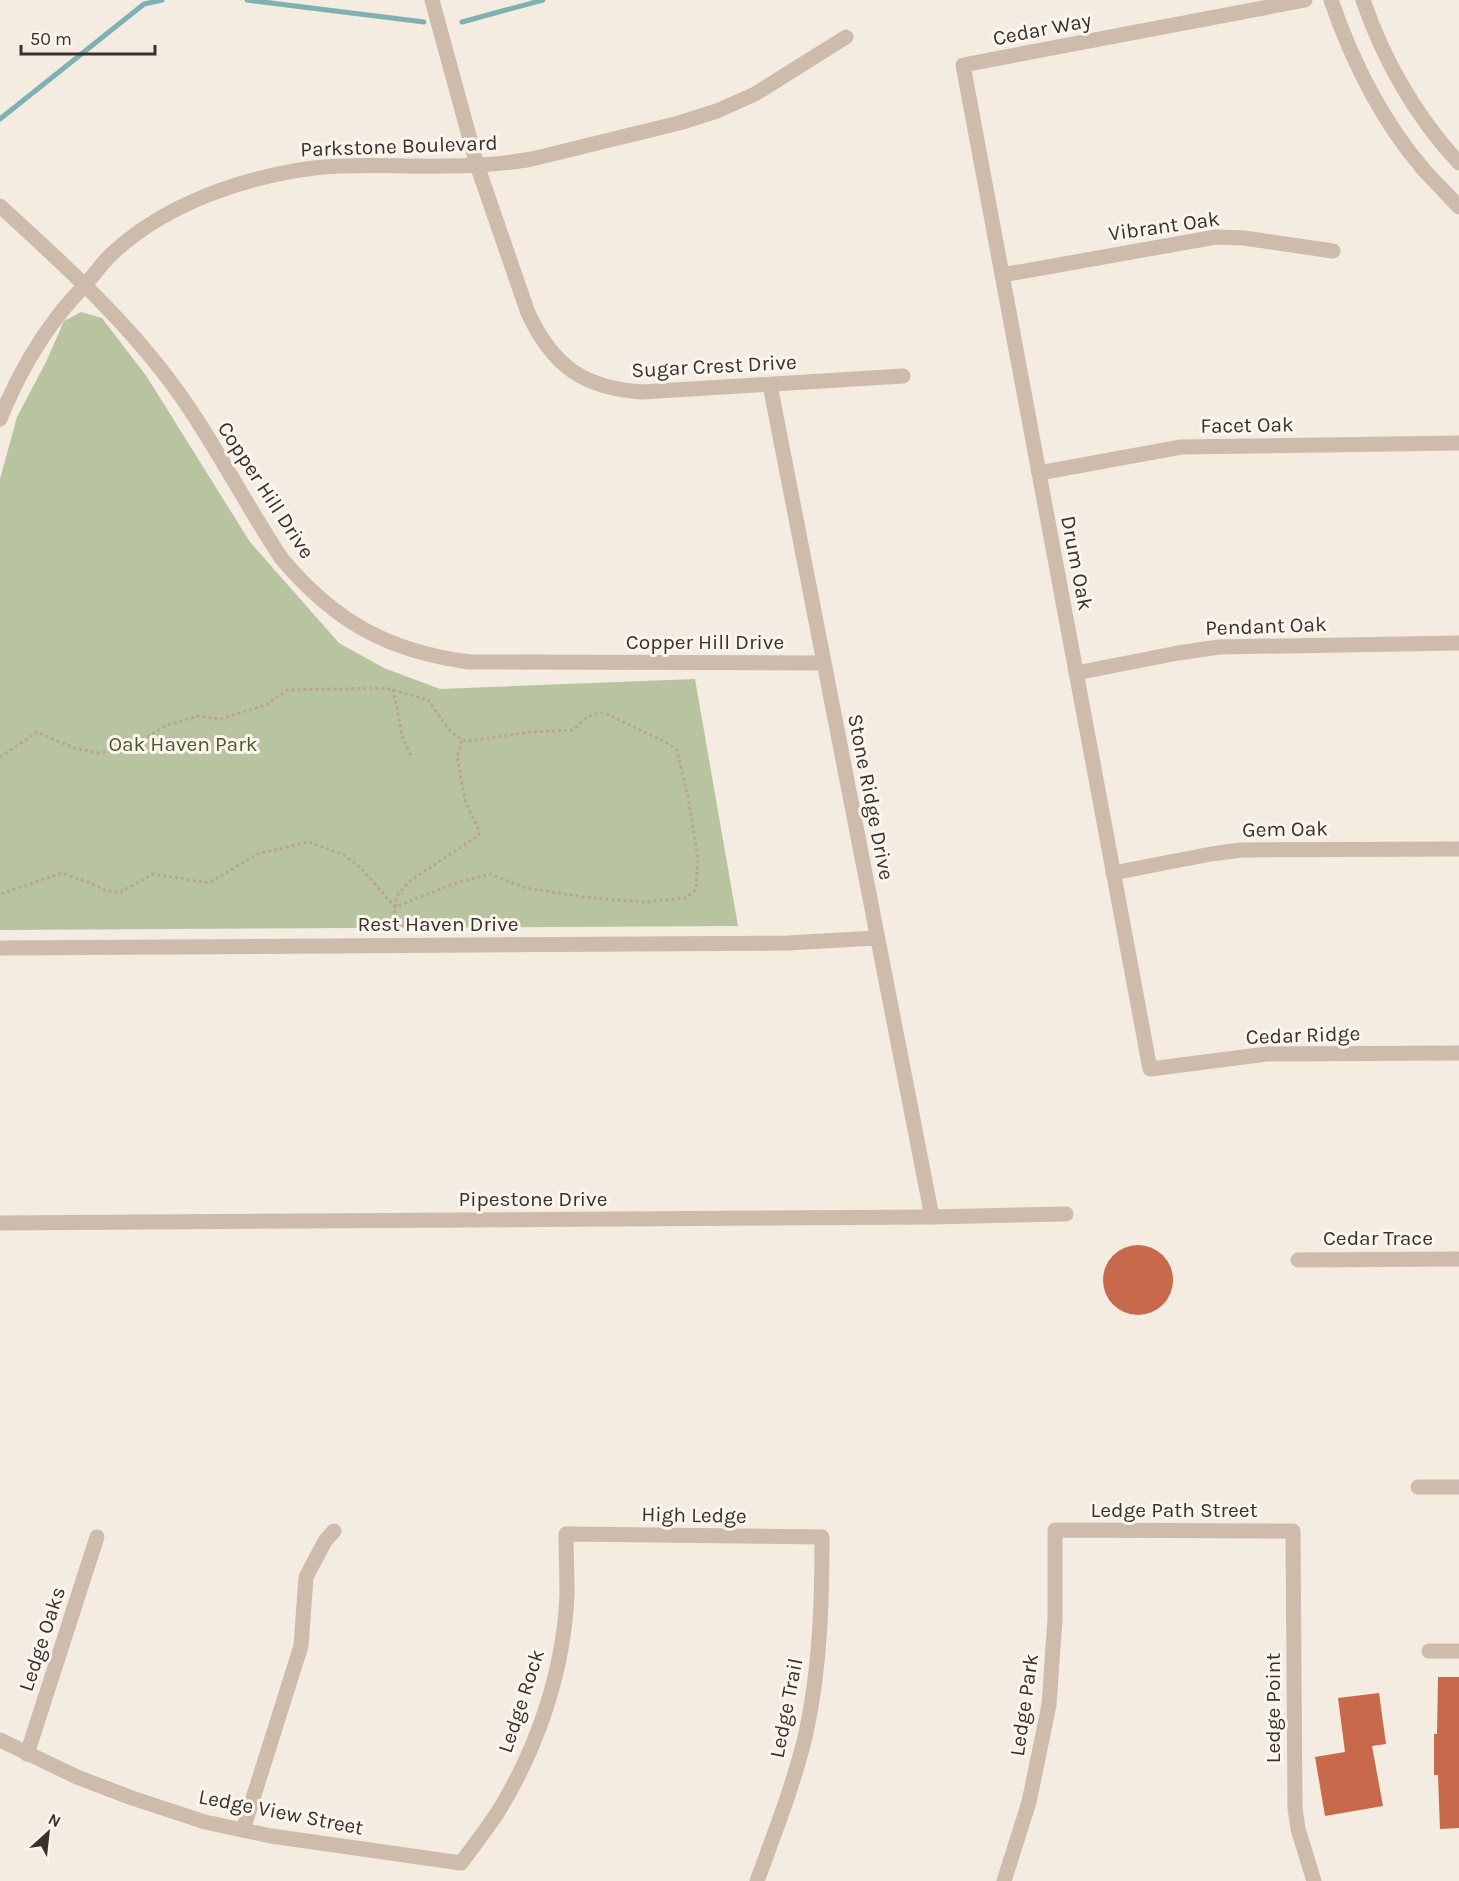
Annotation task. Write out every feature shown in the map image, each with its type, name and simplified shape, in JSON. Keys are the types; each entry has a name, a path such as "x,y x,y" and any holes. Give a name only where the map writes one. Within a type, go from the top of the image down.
{"street":[{"name":"Sugar Crest Drive","path":"432,0 477,165 528,314 539,336 554,356 572,372 594,383 617,390 642,392 903,376"},
{"name":"Cedar Way","path":"963,64 1305,0"},
{"path":"1331,0 1340,27 1361,73 1392,128 1423,169 1459,207"},
{"path":"1363,0 1388,60 1418,111 1459,163"},
{"name":"Parkstone Boulevard","path":"0,419 30,358 57,317 115,250 151,224 189,204 230,187 314,168 357,165 477,165 532,159 679,123 717,111 755,94 846,37"},
{"name":"Drum Oak","path":"963,64 1150,1070"},
{"name":"Copper Hill Drive","path":"0,206 85,285 134,336 189,407 282,559 320,599 341,616 365,630 389,643 415,652 469,662 823,663"},
{"name":"Vibrant Oak","path":"1002,274 1216,237 1244,238 1333,250"},
{"name":"Stone Ridge Drive","path":"770,385 932,1217"},
{"name":"Facet Oak","path":"1039,473 1181,447 1459,443"},
{"name":"Pendant Oak","path":"1076,673 1178,652 1219,647 1459,643"},
{"name":"Gem Oak","path":"1113,873 1241,850 1459,849"},
{"name":"Rest Haven Drive","path":"0,948 788,943 876,938"},
{"name":"Cedar Ridge","path":"1150,1070 1267,1054 1459,1053"},
{"name":"Pipestone Drive","path":"0,1223 932,1217 1066,1214"},
{"name":"Cedar Trace","path":"1298,1260 1459,1259"},
{"path":"1418,1487 1459,1486"},
{"name":"Ledge Path Street","path":"1055,1530 1293,1531"},
{"name":"Ledge Park","path":"1004,1881 1029,1802 1049,1705 1055,1619 1055,1530"},
{"path":"243,1830 301,1646 306,1576 325,1541 334,1531"},
{"name":"Ledge Point","path":"1293,1531 1294,1808 1314,1881"},
{"name":"High Ledge","path":"566,1534 822,1537"},
{"name":"Ledge Rock","path":"461,1863 496,1815 518,1776 537,1733 552,1688 562,1642 567,1594 566,1534"},
{"name":"Ledge Oaks","path":"27,1754 97,1537"},
{"name":"Ledge Trail","path":"757,1881 786,1801 806,1733 817,1666 822,1598 822,1537"},
{"path":"1429,1651 1459,1651"},
{"name":"Ledge View Street","path":"0,1740 77,1777 205,1822 271,1836 461,1863"}],"path":[{"path":"0,757 37,732 74,748 98,753 131,747 167,725 198,716 220,719 266,705 287,690 386,688 428,700 450,731 462,740 573,730 587,717 605,713 677,750 688,797 698,858 696,889 686,898 644,902 592,898 526,888 490,874 456,883 395,907"},
{"path":"393,689 403,739 412,758"},
{"path":"392,945 396,897 410,881 479,835 465,801 458,757 462,740"},
{"path":"0,894 62,873 104,890 119,893 153,874 209,883 257,854 309,842 344,855 361,868 395,907"}],"green space":[{"name":"Oak Haven Park","path":"81,312 102,318 147,377 250,542 339,643 384,668 440,689 695,679 738,926 0,930 0,479 17,417 46,362 64,321"}],"building":[{"path":"1145,1245 1158,1251 1167,1260 1171,1266 1173,1280 1171,1294 1163,1305 1152,1313 1131,1315 1113,1305 1105,1294 1103,1273 1113,1255 1124,1247"},
{"path":"1438,1677 1459,1677 1459,1828 1440,1829 1438,1775 1434,1775"},
{"path":"1379,1693 1386,1744 1372,1746 1383,1806 1325,1816 1315,1757 1345,1752 1338,1698"}],"waterway":[{"path":"0,119 144,4 162,0"},
{"path":"247,0 424,22"},
{"path":"462,22 543,0"}]}
